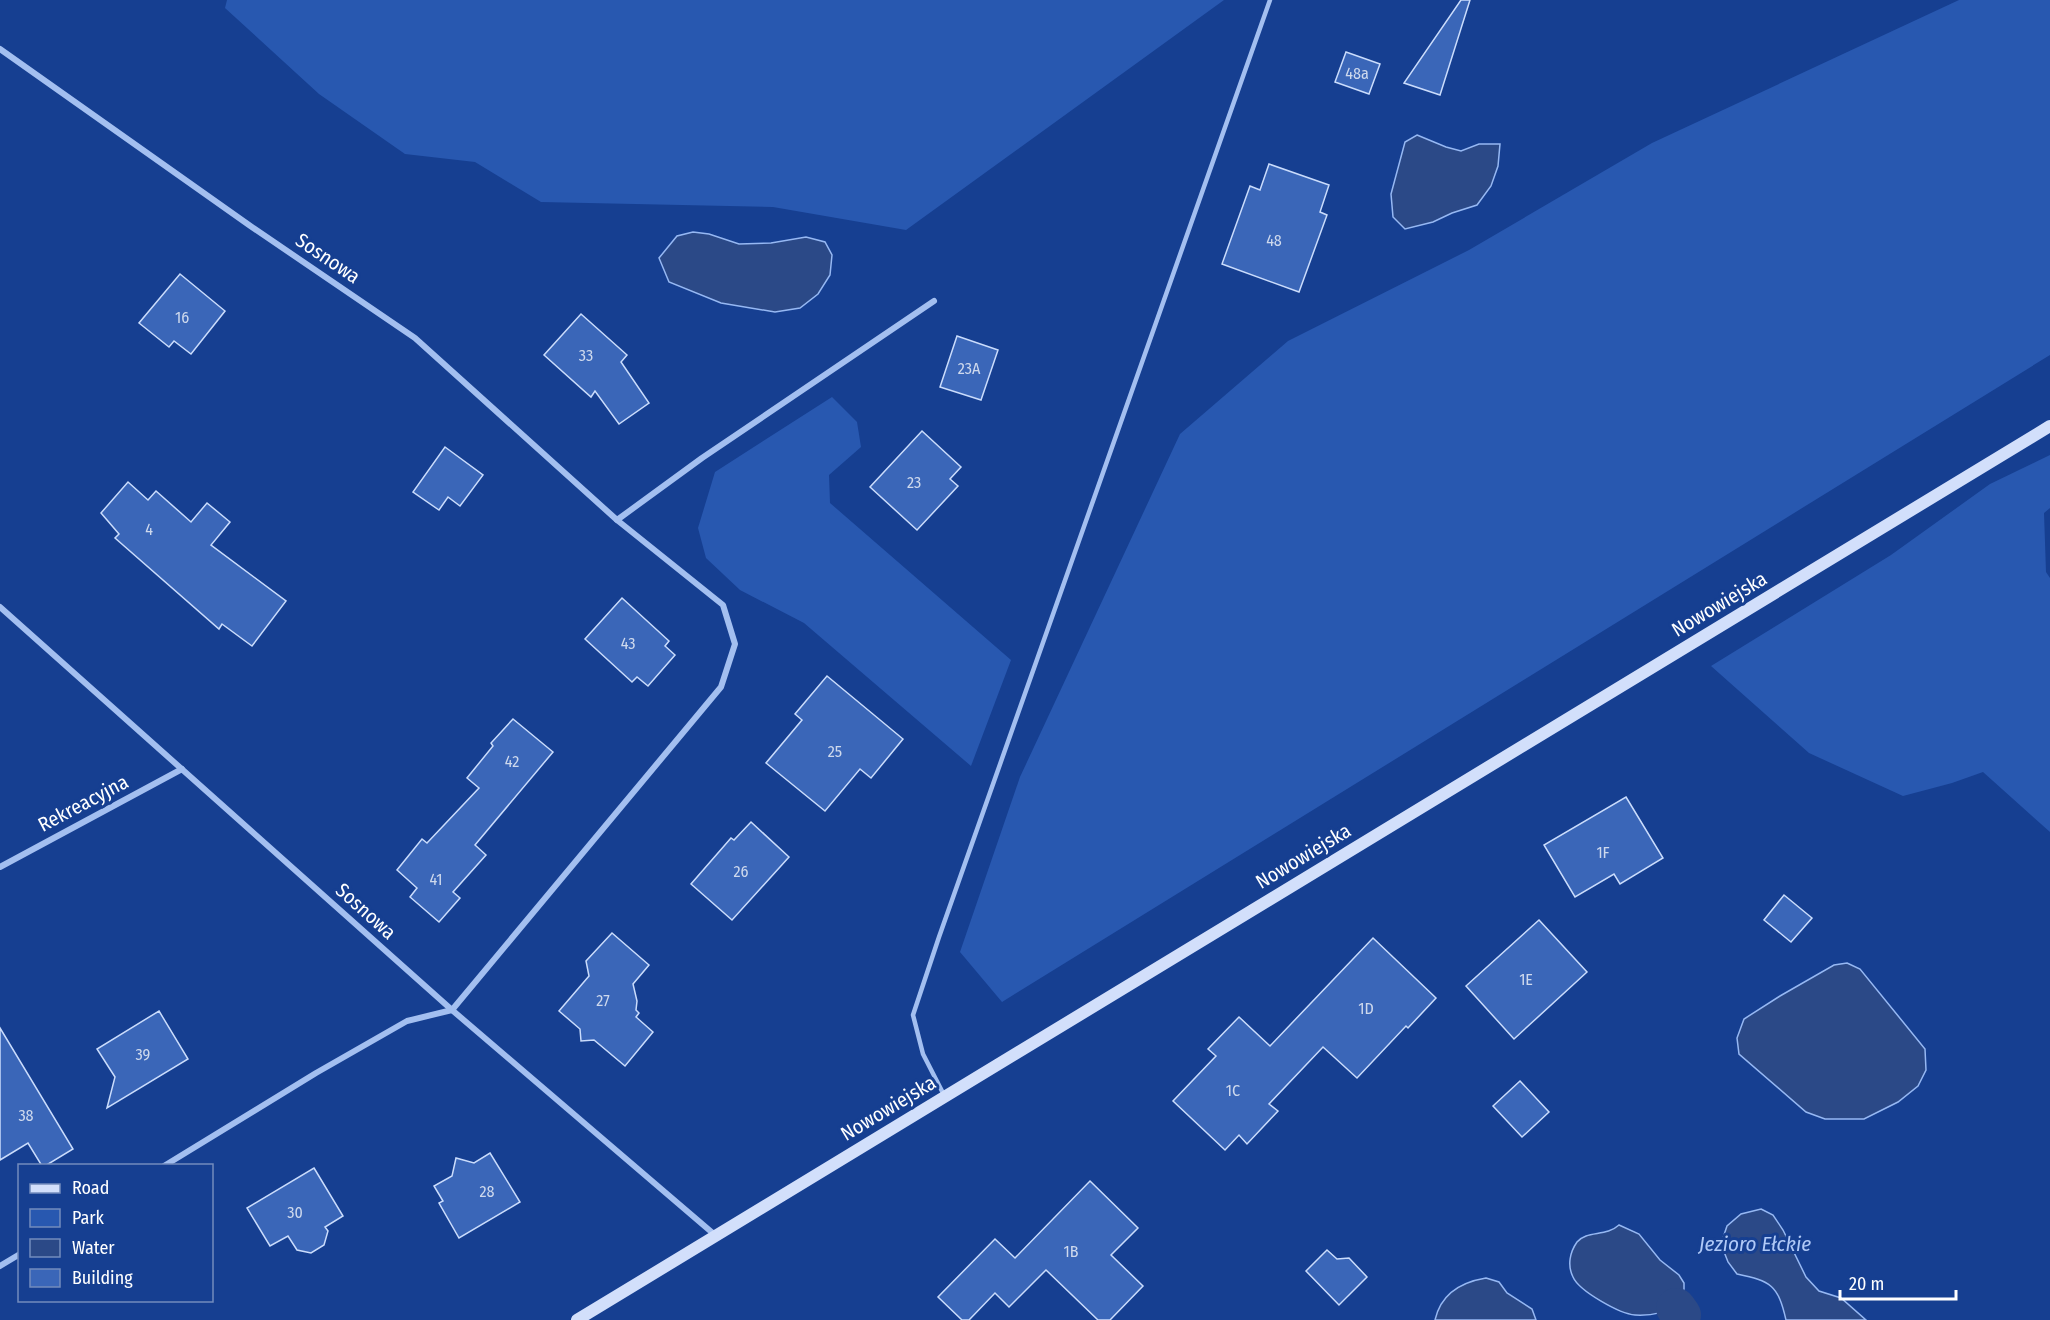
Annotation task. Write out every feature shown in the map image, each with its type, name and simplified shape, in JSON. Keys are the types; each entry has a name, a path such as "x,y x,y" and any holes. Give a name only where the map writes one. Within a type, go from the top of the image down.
{"street":[{"name":"Sosnowa","path":"0,49 249,225 415,338 617,520 723,605 735,644 721,687 452,1010"},
{"path":"617,520 702,459 934,302"},
{"name":"Nowowiejska","path":"577,1320 2050,426"},
{"name":"Sosnowa","path":"0,607 452,1010 715,1235"},
{"name":"Rekreacyjna","path":"0,867 182,769"},
{"path":"167,1164 315,1073 407,1021 452,1010"},
{"path":"0,1266 18,1255"}],"lane":[{"path":"945,1096 923,1054 913,1015 1270,0"}],"green space":[{"path":"227,0 1224,0 906,230 773,207 541,202 475,162 405,154 319,94 225,8"},
{"path":"1959,0 2050,0 2050,355 1002,1002 960,952 1020,777 1180,434 1288,341 1469,250 1652,143"},
{"path":"832,397 857,422 861,447 829,475 830,503 1011,660 971,766 804,623 740,590 706,558 698,528 715,472"},
{"path":"2050,455 2050,508 2044,513 2046,572 2050,578 2050,832 1983,772 1903,796 1809,753 1711,666 1891,555 1990,484"}],"water":[{"path":"1417,135 1461,151 1479,144 1500,144 1498,166 1491,186 1477,205 1433,222 1405,229 1393,217 1391,194 1405,142"},
{"path":"693,232 709,234 739,244 771,243 806,237 825,242 832,255 830,275 818,294 800,308 775,312 721,303 669,282 659,258 677,236"},
{"path":"1847,963 1860,969 1925,1049 1926,1070 1918,1086 1898,1102 1864,1119 1825,1119 1806,1112 1739,1054 1737,1038 1744,1019 1834,965"},
{"name":"Jezioro Ełckie","path":"1761,1209 1773,1215 1806,1277 1819,1291 1841,1298 1866,1320 1786,1320 1780,1299 1771,1286 1758,1279 1737,1274 1728,1262 1721,1244 1727,1226 1741,1214"},
{"path":"1619,1225 1639,1234 1660,1260 1679,1275 1684,1283 1684,1302 1661,1313 1628,1314 1601,1301 1577,1283 1571,1272 1570,1263 1571,1254 1577,1242 1581,1238 1614,1229"},
{"path":"1486,1278 1499,1282 1507,1293 1532,1309 1536,1320 1435,1320 1442,1303 1454,1290 1469,1282"}],"building":[{"path":"1461,0 1470,0 1440,95 1404,83"},
{"path":"1346,52 1380,64 1369,94 1335,82"},
{"path":"1269,164 1329,185 1320,212 1327,215 1299,292 1222,264 1250,186 1260,190"},
{"path":"180,274 225,311 191,354 174,341 169,347 139,323"},
{"path":"581,314 627,355 621,362 649,403 619,424 595,391 591,397 544,355"},
{"path":"957,336 998,350 981,400 940,387"},
{"path":"922,431 961,467 950,479 958,486 917,530 870,487"},
{"path":"445,447 483,475 460,506 448,497 439,510 413,492"},
{"path":"128,482 148,500 156,491 191,522 207,503 230,522 211,545 286,601 252,646 222,624 219,629 115,538 119,534 101,513"},
{"path":"622,598 669,641 665,646 675,655 648,686 637,677 632,682 585,639"},
{"path":"827,676 903,739 871,778 860,769 825,811 766,763 802,720 795,714"},
{"path":"513,719 553,752 475,845 486,855 453,892 460,898 439,922 410,897 417,888 397,870 422,839 427,843 479,788 467,778 493,746 491,743"},
{"path":"1626,797 1663,858 1620,884 1614,874 1575,897 1544,845"},
{"path":"751,822 789,857 732,920 691,884 731,838 734,840"},
{"path":"1784,895 1812,918 1791,942 1764,920"},
{"path":"1539,920 1587,972 1514,1039 1466,986"},
{"path":"612,933 649,965 633,984 637,1001 636,1010 639,1013 636,1017 653,1032 625,1066 594,1040 581,1041 580,1029 559,1011 589,976 586,961"},
{"path":"1373,938 1436,998 1357,1078 1323,1047 1269,1104 1278,1111 1247,1144 1239,1135 1225,1150 1173,1101 1216,1056 1208,1049 1239,1017 1270,1046"},
{"path":"159,1011 188,1059 107,1108 115,1077 97,1049"},
{"path":"0,1028 73,1149 48,1164 41,1164 28,1143 0,1160"},
{"path":"1520,1081 1549,1112 1522,1137 1493,1106"},
{"path":"490,1153 520,1202 459,1238 439,1203 443,1201 434,1186 452,1176 456,1158 474,1163"},
{"path":"314,1168 343,1216 325,1227 328,1231 324,1245 311,1253 297,1250 288,1236 270,1246 247,1208"},
{"path":"1090,1181 1138,1228 1111,1255 1143,1286 1110,1320 1098,1320 1046,1270 1009,1307 995,1293 969,1320 962,1320 938,1297 995,1239 1015,1258"},
{"path":"1327,1250 1337,1259 1349,1258 1367,1277 1339,1305 1306,1271"}],"waterway":[{"path":"1676,1308 1681,1315"}]}
